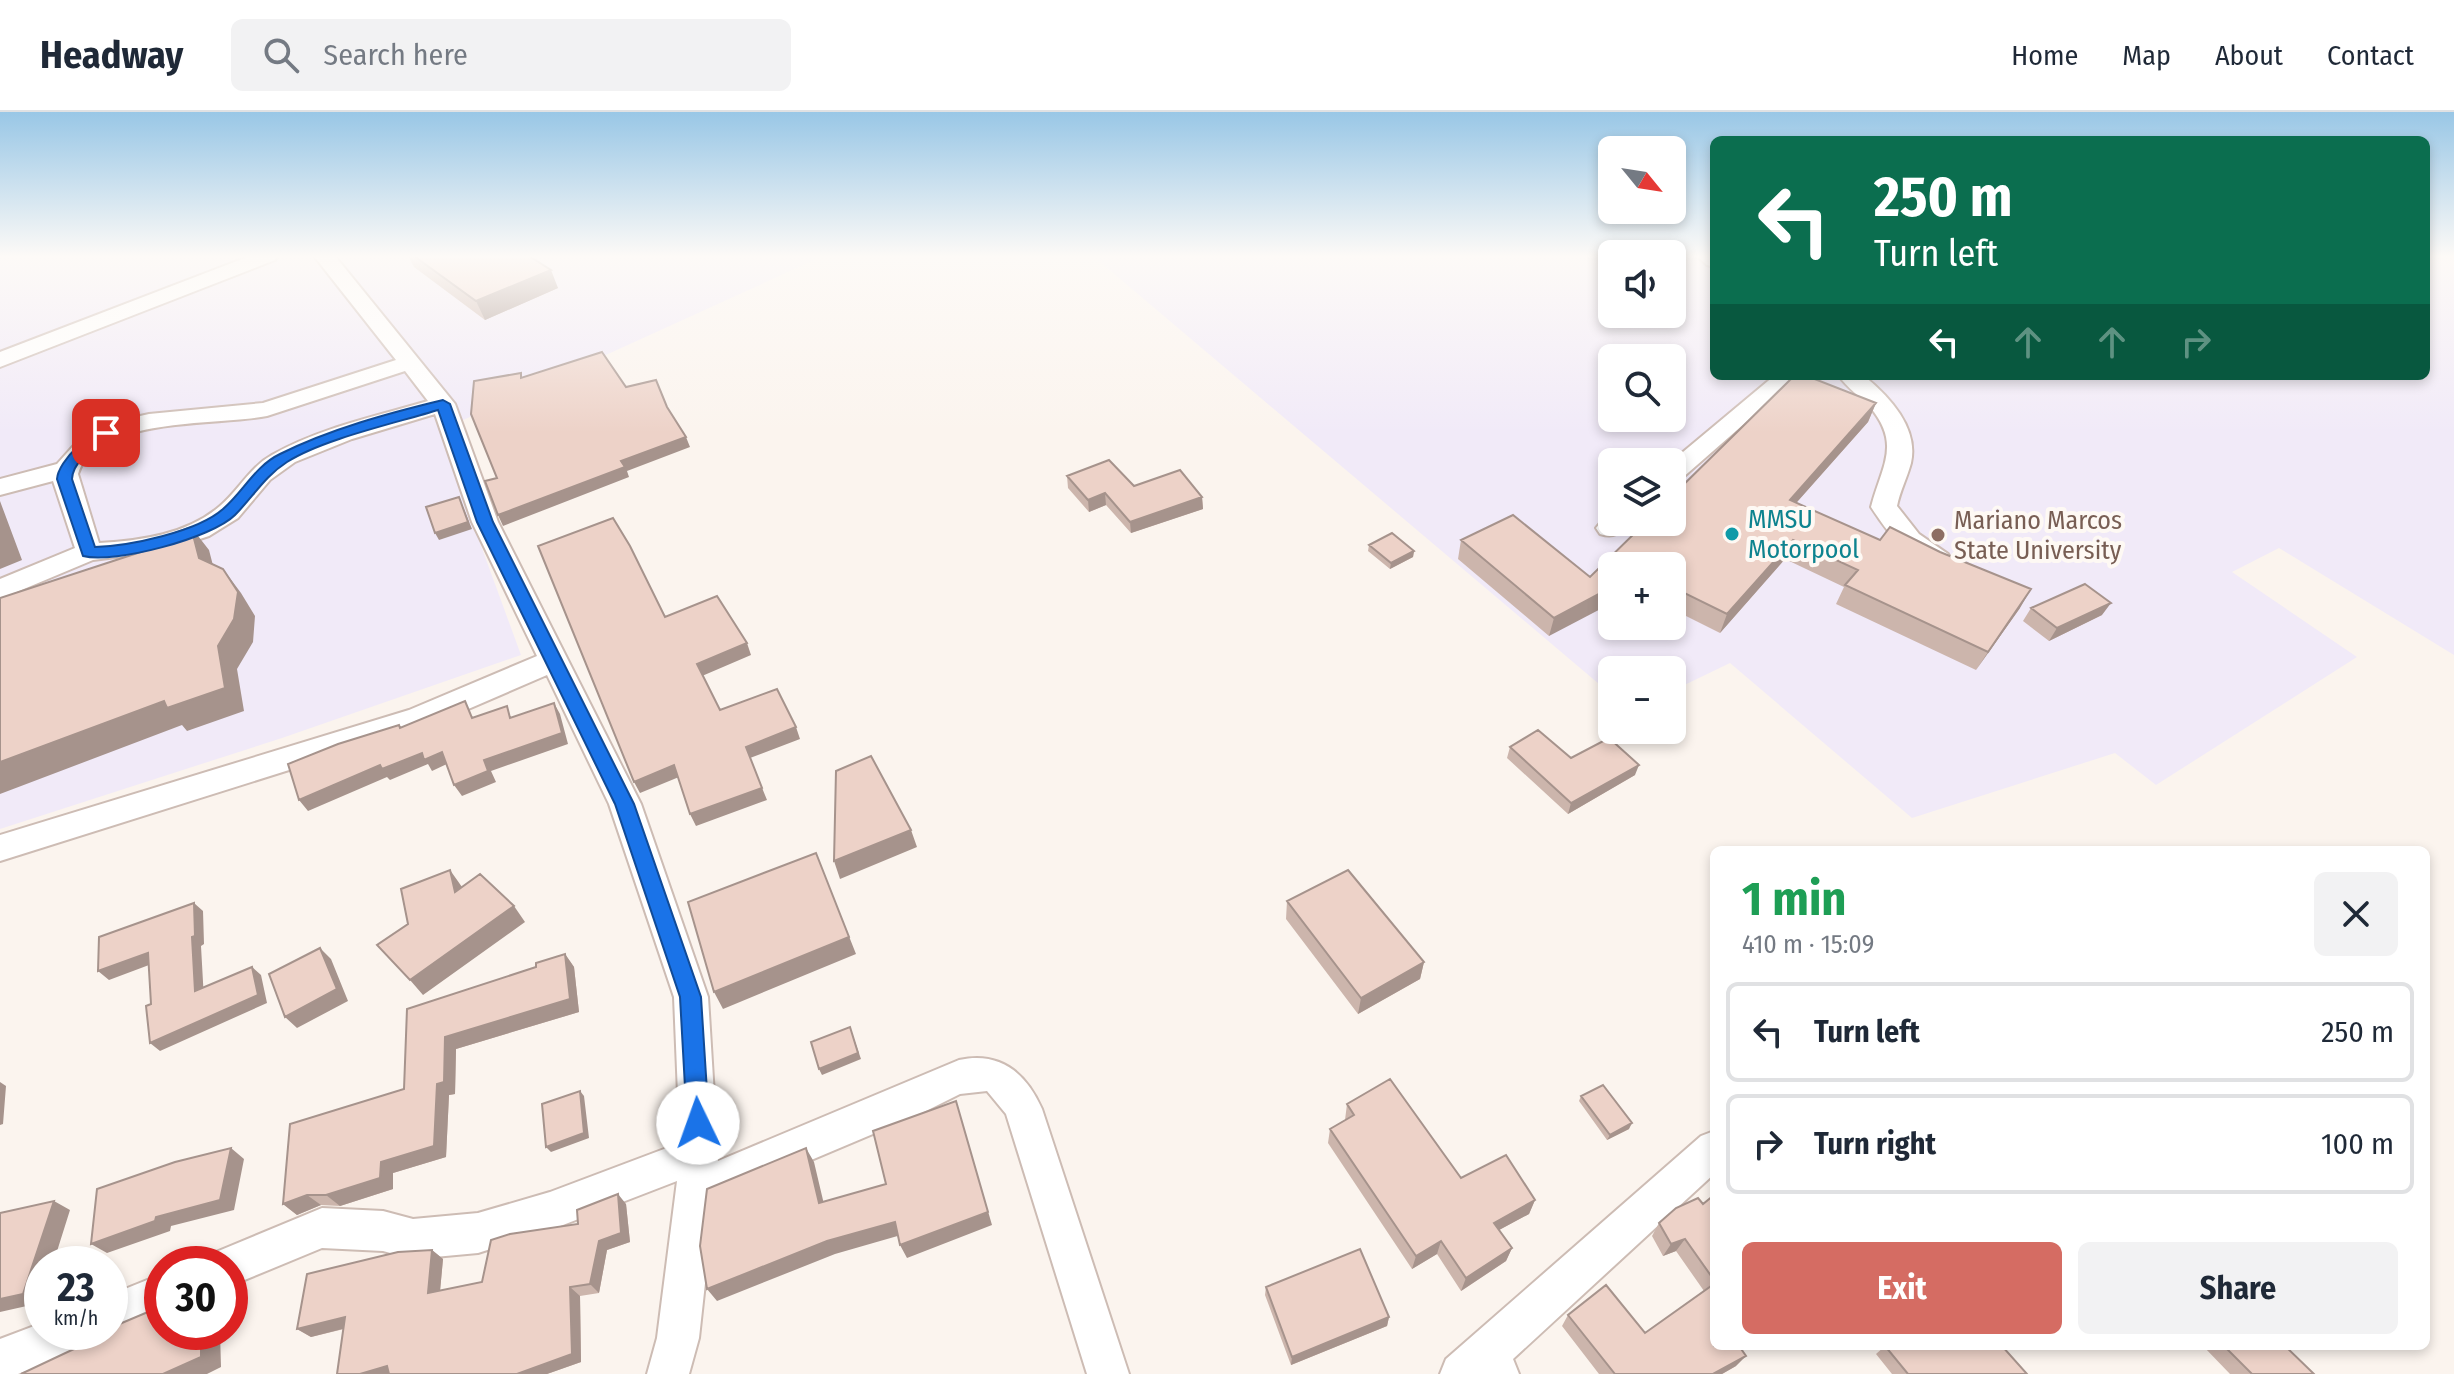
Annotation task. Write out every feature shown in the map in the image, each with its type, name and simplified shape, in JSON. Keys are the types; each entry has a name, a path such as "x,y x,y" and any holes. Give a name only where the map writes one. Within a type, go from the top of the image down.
{"street":[{"path":"0,360 116,315"},
{"path":"370,315 443,404 485,522 625,804 691,997 698,1172 678,1338 668,1374"},
{"path":"0,487 65,470 82,451 106,433 142,421 171,416 242,415 408,363"},
{"path":"1686,462 1783,380"},
{"path":"1855,380 1869,391 1889,418 1900,441 1899,464 1889,484 1884,507 1910,540 1947,565"},
{"path":"0,590 89,552 120,552 182,536 228,514 253,483 282,458 332,438 443,404"},
{"path":"65,470 65,479 89,552"},
{"path":"0,848 419,718 553,661"},
{"path":"248,1259 322,1228 383,1231 413,1239 478,1233 698,1172 908,1101 949,1081 976,1074 994,1076 1009,1083 1023,1109 1108,1374"},
{"path":"1482,1368 1710,1153"},
{"path":"0,1360 26,1350"}],"shaded area":[{"path":"0,315 694,315 439,431 521,655 282,738 0,829"},
{"name":"Mariano Marcos State University","path":"1163,315 1598,315 1598,328 1686,328 1686,315 1710,315 1710,380 2430,380 2430,315 2454,315 2454,655 2279,548 2232,572 2357,657 2156,785 2115,753 1912,818 1730,663 1686,684 1686,656 1598,656 1598,683"}],"building":[{"path":"602,352 626,387 656,380 667,407 686,437 621,461 625,467 498,515 485,481 497,478 471,414 474,381 521,373 521,378"},
{"name":"MMSU Motorpool","path":"1790,380 1817,380 1876,403 1790,500 1880,540 1890,527 1940,552 2031,589 1988,652 1845,585 1858,570 1793,540 1727,614 1686,594 1686,552 1615,552 1632,536 1686,536 1686,482"},
{"path":"1109,460 1134,486 1180,470 1202,497 1130,522 1105,493 1088,500 1067,476"},
{"path":"459,497 468,522 435,533 426,507"},
{"name":"MMSU Motorpool","path":"1513,515 1590,577 1598,569 1598,594 1554,618 1461,540"},
{"path":"613,518 665,617 717,596 747,643 697,664 720,710 777,689 796,727 746,747 762,788 690,814 674,765 634,782 538,546"},
{"path":"191,527 199,558 223,569 238,592 234,619 218,646 225,688 167,708 164,701 0,762 0,598 159,546 158,539"},
{"path":"1392,533 1414,551 1391,563 1369,545"},
{"path":"2085,584 2111,603 2057,628 2031,608"},
{"path":"465,701 472,718 507,706 510,718 554,703 562,733 484,760 488,771 454,785 442,752 424,760 422,753 382,769 380,765 299,800 288,764 338,744 399,725 400,728"},
{"path":"1538,730 1571,758 1598,744 1616,744 1639,765 1571,803 1510,747"},
{"path":"871,756 911,830 834,861 836,771"},
{"path":"816,853 849,937 714,992 688,902"},
{"path":"450,870 455,892 480,874 514,906 410,980 377,945 408,924 401,889"},
{"path":"1348,870 1424,962 1361,998 1287,901"},
{"path":"194,903 195,991 252,967 258,995 150,1043 146,1006 151,1004 148,953 98,971 99,937"},
{"path":"320,948 337,989 285,1017 269,974"},
{"path":"565,954 570,999 445,1037 444,1082 437,1084 434,1146 381,1162 380,1178 326,1195 307,1195 283,1204 290,1124 404,1089 407,1009 536,967 536,963"},
{"path":"850,1027 858,1053 819,1069 811,1042"},
{"path":"1390,1079 1461,1178 1506,1155 1535,1200 1494,1223 1512,1248 1466,1278 1441,1241 1416,1256 1330,1129 1354,1115 1347,1104"},
{"path":"1603,1085 1632,1123 1610,1135 1581,1096"},
{"path":"580,1091 584,1133 546,1147 542,1104"},
{"path":"956,1101 988,1212 900,1245 895,1222 827,1241 707,1289 700,1246 707,1189 806,1148 819,1203 886,1184 873,1131"},
{"path":"231,1148 220,1200 156,1217 155,1221 91,1244 97,1189 175,1162"},
{"path":"618,1194 621,1233 599,1241 590,1284 570,1287 572,1354 517,1374 389,1374 387,1366 360,1374 337,1374 345,1317 297,1329 307,1274 398,1252 432,1250 428,1293 482,1282 491,1240 510,1234 578,1224 577,1210"},
{"path":"1698,1198 1703,1204 1710,1198 1710,1274 1685,1239 1671,1244 1659,1223 1676,1208"},
{"path":"54,1201 39,1246 24,1246 23,1294 0,1299 0,1213"},
{"path":"1360,1249 1389,1317 1292,1357 1266,1287"},
{"path":"1606,1285 1645,1333 1710,1287 1710,1350 1742,1350 1746,1356 1713,1374 1615,1374 1568,1315"},
{"path":"144,1314 144,1350 201,1350 201,1357 163,1374 21,1374 72,1350 128,1350 128,1320"},
{"path":"1888,1350 2006,1350 2027,1374 1908,1374"},
{"path":"2228,1350 2289,1350 2314,1374 2252,1374"}],"place":[{"name":"MMSU Motorpool","path":"1732,534"},
{"name":"Mariano Marcos State University","path":"1938,535"}],"route":[{"path":"106,433 88,445 65,470 65,479 89,552 120,552 157,545 182,536 228,514 253,483 282,458 332,438 443,404 485,522 625,804 691,997 698,1123"}]}
